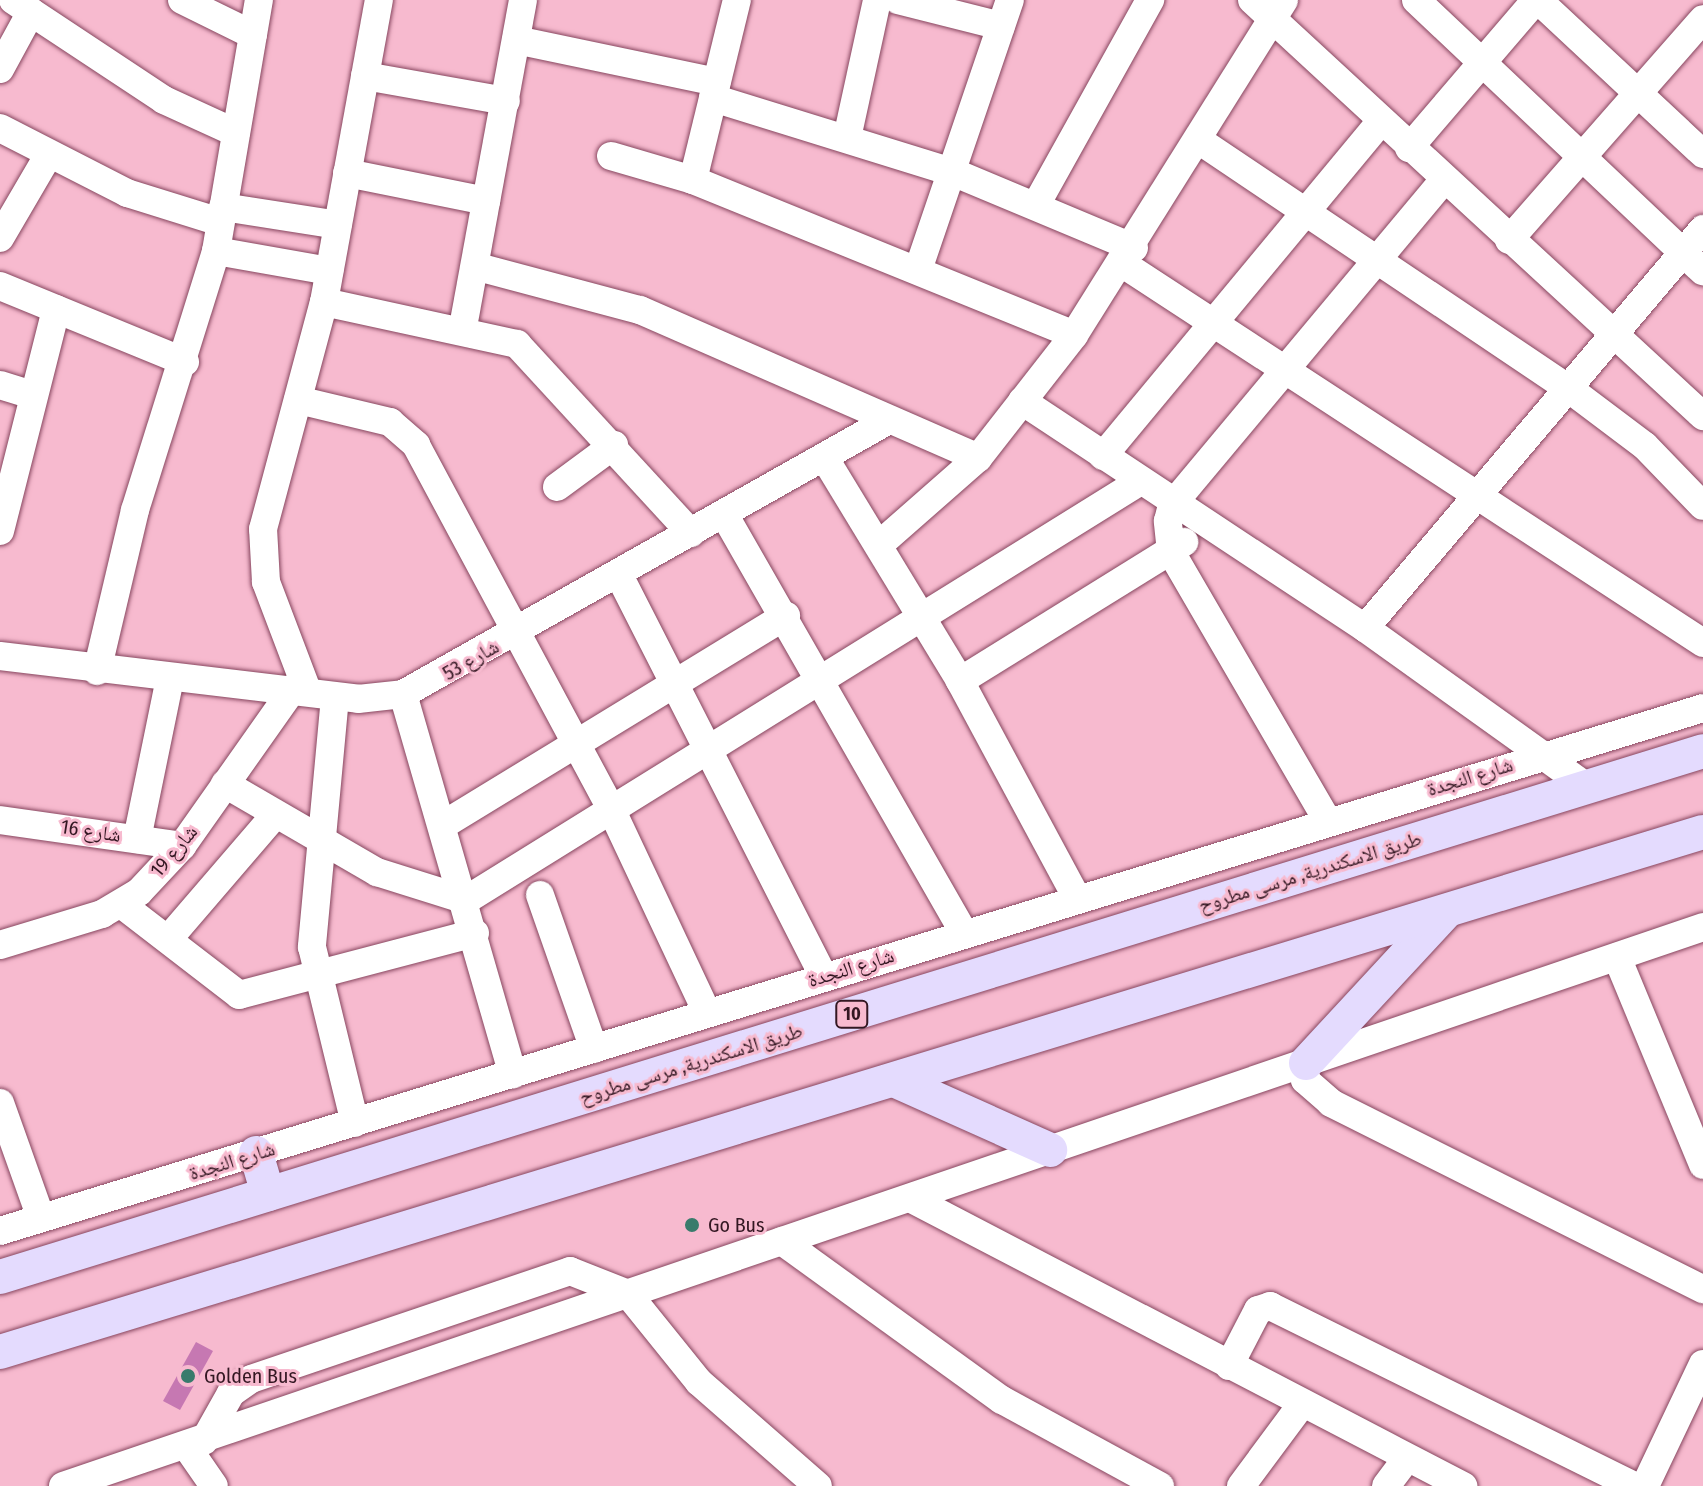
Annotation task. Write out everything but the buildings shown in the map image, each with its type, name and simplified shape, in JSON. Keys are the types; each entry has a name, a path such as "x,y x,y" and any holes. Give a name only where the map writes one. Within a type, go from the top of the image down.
{"main road":[{"name":"طريق الاسكندرية, مرسى مطروح","path":"0,1277 1703,751"},
{"path":"0,1352 896,1081 1703,832"},
{"path":"1306,1063 1449,909"},
{"path":"896,1081 1050,1150"},
{"path":"256,1153 268,1194"}],"street":[{"path":"182,0 253,35"},
{"path":"97,671 135,510 185,362 216,251 259,0"},
{"path":"301,688 262,553 268,499 324,302 379,0"},
{"path":"463,327 478,267 486,201 523,0"},
{"path":"693,180 737,0"},
{"path":"847,138 877,0"},
{"path":"898,0 1005,13 955,173 918,270"},
{"path":"1036,205 1150,0"},
{"path":"1252,0 1278,9 1380,122 1703,416"},
{"path":"1416,0 1703,271"},
{"path":"1409,148 1481,61 1537,0 1703,154"},
{"path":"0,69 22,6 164,100 236,133"},
{"path":"880,544 978,458 1074,335 1200,141 1278,9"},
{"path":"1509,240 1703,19"},
{"path":"516,40 715,90 955,173 1036,205 1128,256 1213,322 1703,643"},
{"path":"365,76 506,101"},
{"path":"1103,456 1380,122"},
{"path":"0,128 153,204 222,215 338,225"},
{"path":"1200,141 1308,209 1568,388 1645,446 1703,506"},
{"path":"0,238 49,154"},
{"path":"611,156 693,180 1074,335"},
{"path":"347,173 486,201"},
{"path":"1327,820 1171,552 1172,505 1444,180"},
{"path":"1365,628 1703,229"},
{"path":"216,251 329,271"},
{"path":"478,267 640,310 978,458"},
{"path":"0,286 185,362"},
{"path":"324,302 463,327 517,344 614,445 691,533"},
{"path":"0,531 29,394 56,309"},
{"path":"0,385 29,394"},
{"path":"298,400 403,430 577,743 707,1013"},
{"path":"1022,401 1172,505 1365,628 1540,757 1587,787"},
{"name":"شارع 53","path":"0,656 97,671 301,688 335,697 403,694 518,633 889,420"},
{"path":"557,487 614,445"},
{"path":"824,457 880,544 960,681 1077,898"},
{"path":"225,784 320,842 410,885 466,900 613,813 706,750 823,682 1139,482"},
{"path":"724,514 786,616 964,933"},
{"path":"960,681 1171,552 1206,527"},
{"path":"619,575 824,977"},
{"path":"443,825 786,616"},
{"path":"137,839 170,678"},
{"name":"شارع 19","path":"0,945 121,904 182,846 225,784 301,688"},
{"path":"403,694 466,900 513,1074"},
{"path":"335,697 320,842 314,977 355,1123"},
{"name":"شارع النجدة","path":"0,1231 1327,820 1703,708"},
{"path":"170,937 275,815"},
{"name":"شارع 16","path":"0,820 182,846"},
{"path":"540,895 594,1049"},
{"path":"121,904 170,937 239,995 475,933"},
{"path":"63,1486 196,1444 1703,927"},
{"path":"1617,957 1703,1165"},
{"path":"1306,1063 1305,1080 1331,1103 1703,1289"},
{"path":"0,1103 41,1218"},
{"path":"910,1198 1463,1486"},
{"path":"782,1241 1002,1400 1160,1486"},
{"path":"196,1444 231,1393 251,1379 564,1272 628,1294 699,1382 818,1486"},
{"path":"1229,1366 1258,1310 1270,1306 1635,1486"},
{"path":"1645,1486 1699,1379"},
{"path":"1241,1486 1302,1404"},
{"path":"196,1444 214,1486"},
{"path":"1386,1486 1407,1458"}],"place":[{"name":"Go Bus","path":"692,1225"},
{"name":"Golden Bus","path":"188,1376"}]}
